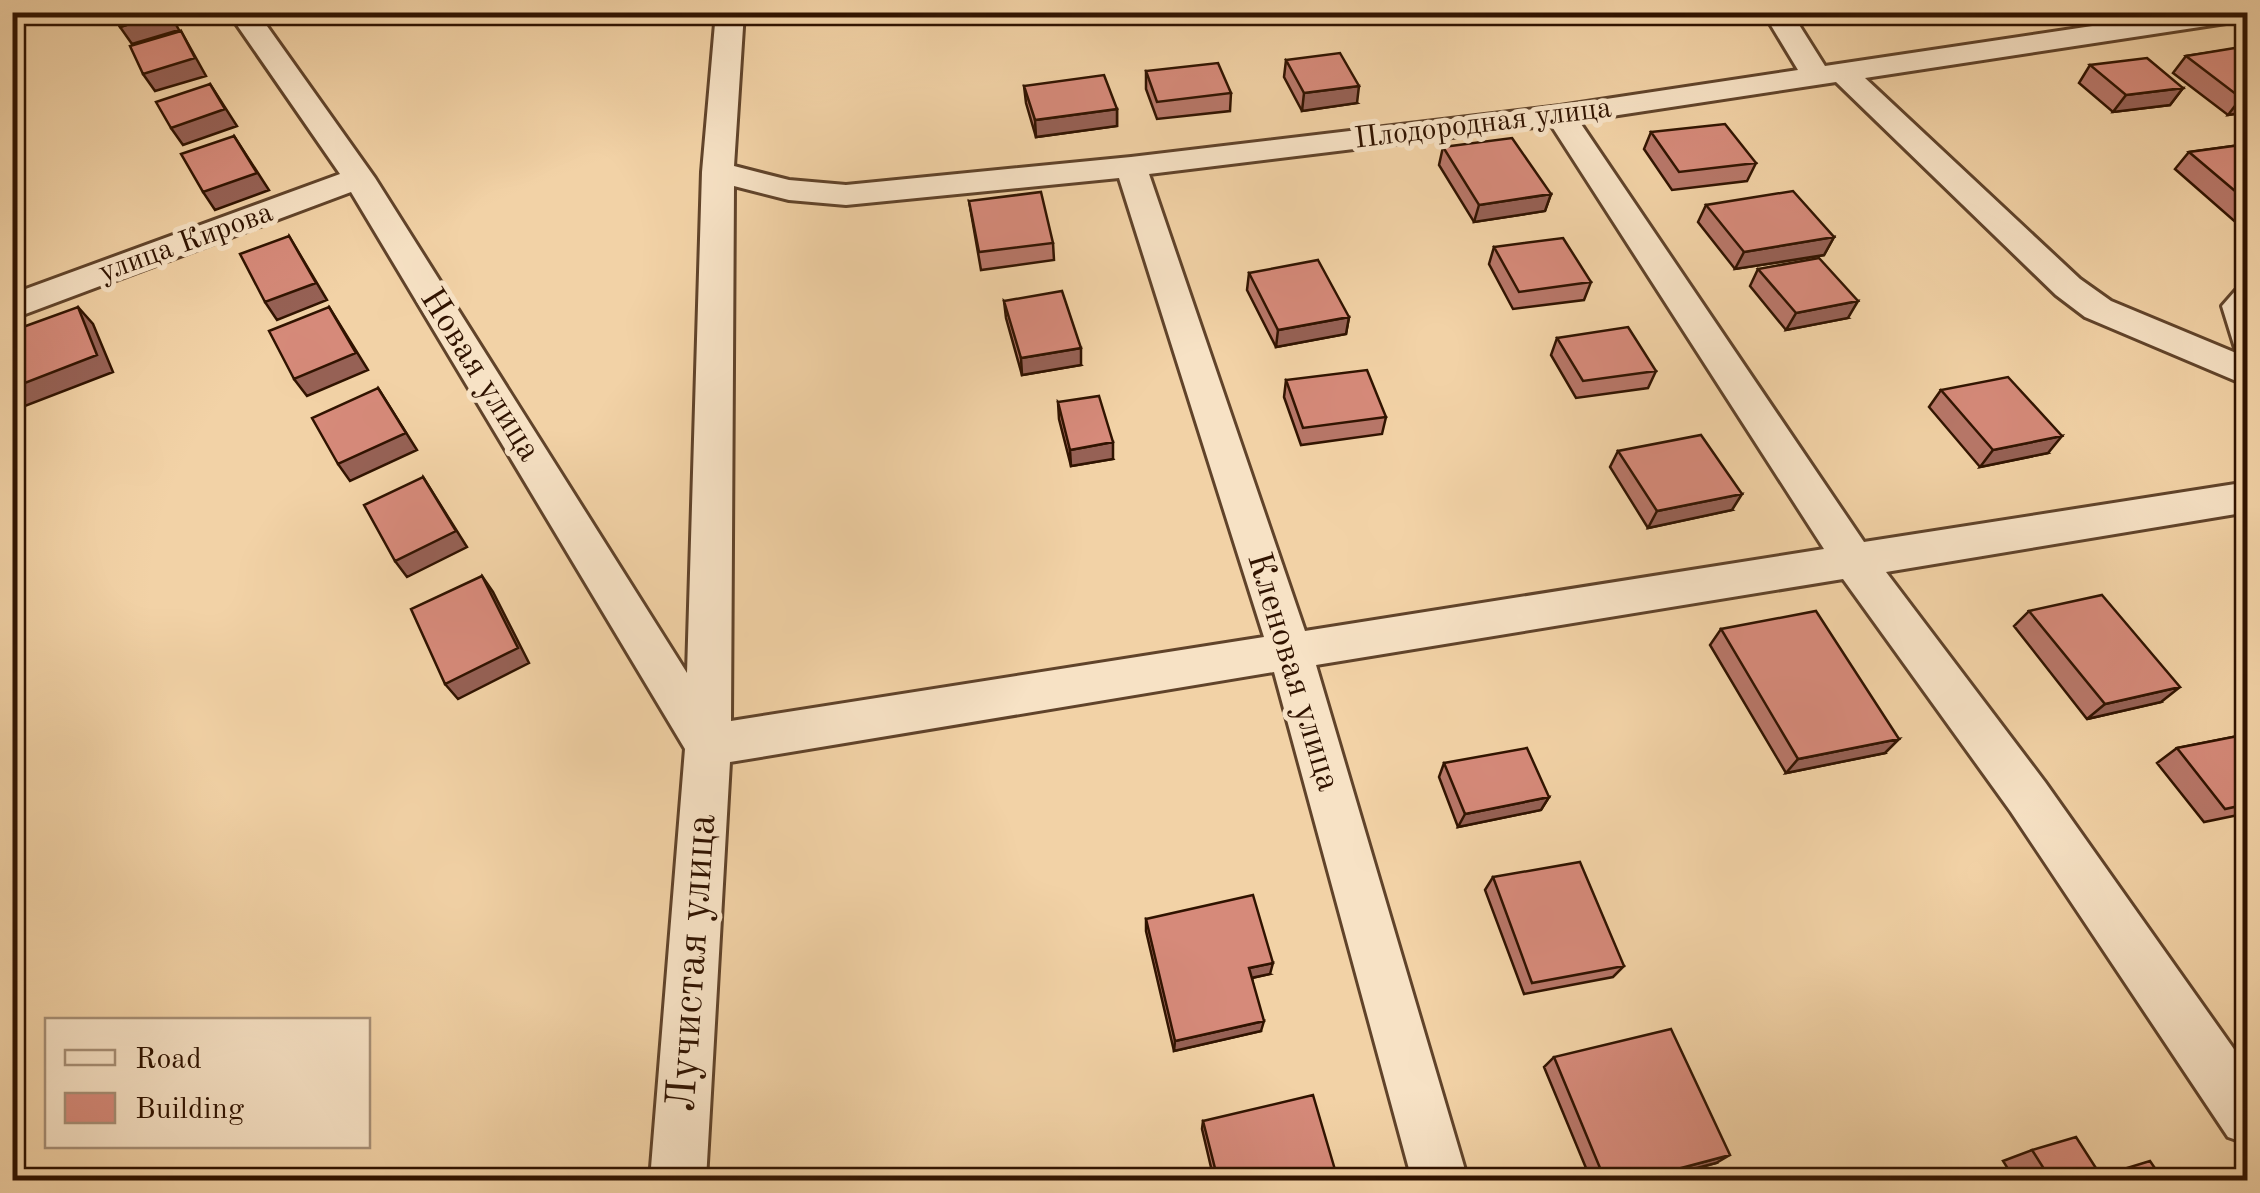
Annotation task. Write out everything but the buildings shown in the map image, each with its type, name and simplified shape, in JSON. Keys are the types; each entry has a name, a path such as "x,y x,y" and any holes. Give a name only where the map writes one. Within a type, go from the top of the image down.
{"street":[{"name":"Новая улица","path":"242,12 359,178 708,745"},
{"name":"Лучистая улица","path":"678,1180 708,745 718,172 730,12"},
{"path":"1777,12 1830,75 2068,287 2130,324 2248,372"},
{"name":"Плодородная улица","path":"718,172 788,190 846,195 1132,167 1560,115 2246,12"},
{"path":"1560,115 1854,560 2028,797 2248,1117"},
{"name":"Кленовая улица","path":"1132,167 1290,651 1440,1180"},
{"name":"улица Кирова","path":"12,307 359,178"},
{"path":"2248,298 2240,306 2248,339"},
{"path":"708,745 2248,498"}]}
